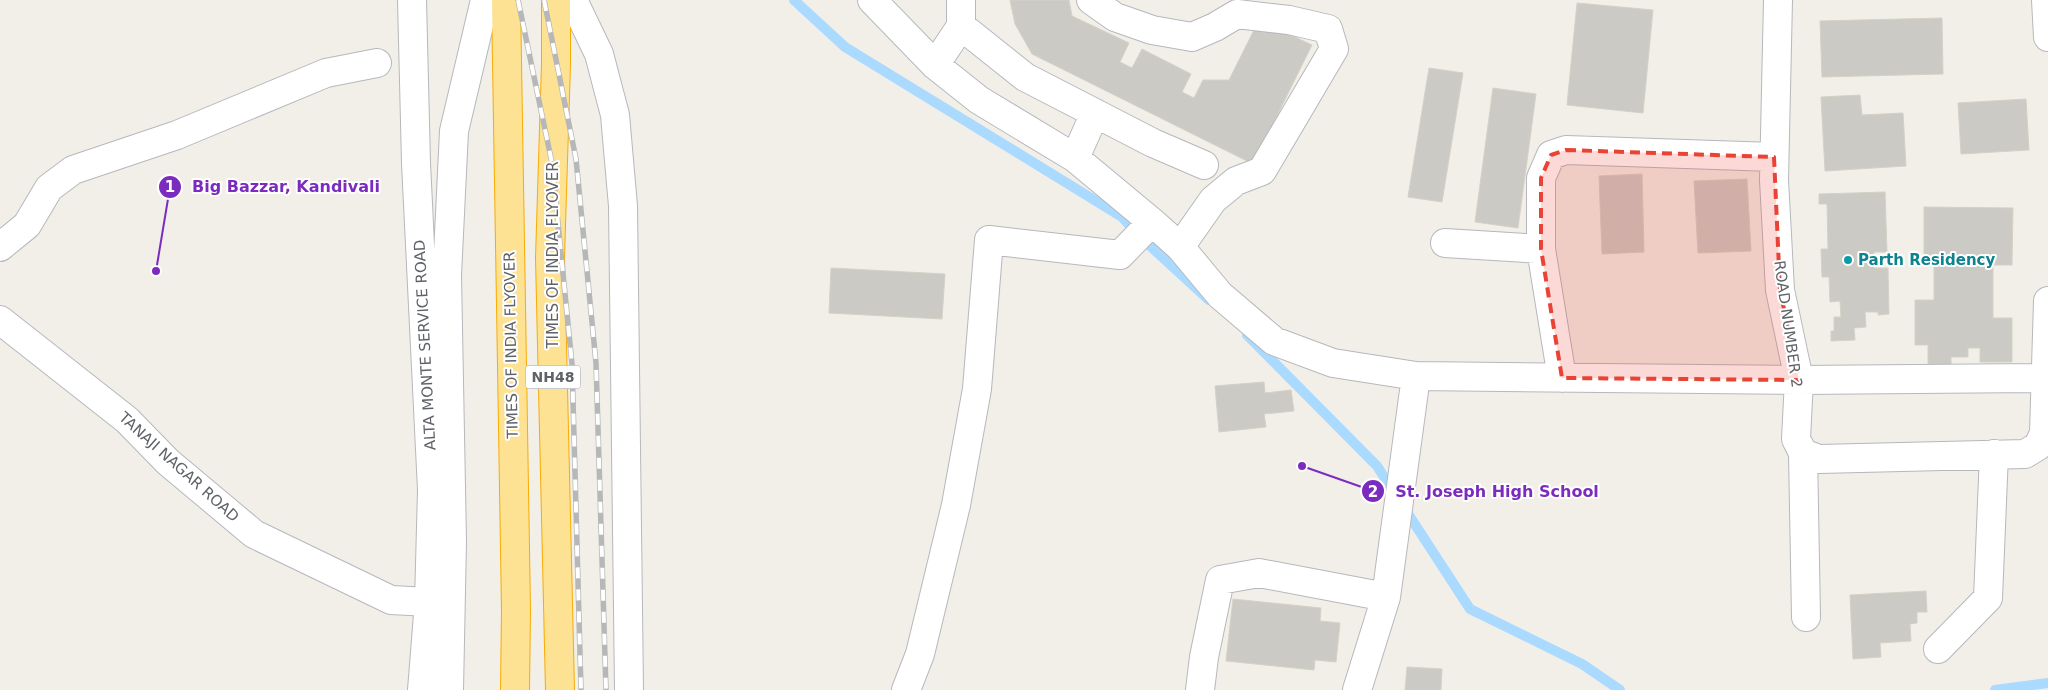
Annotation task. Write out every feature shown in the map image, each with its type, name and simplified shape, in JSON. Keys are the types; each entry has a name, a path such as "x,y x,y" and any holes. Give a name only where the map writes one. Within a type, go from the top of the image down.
{"highway":[{"name":"TIMES OF INDIA FLYOVER","path":"506,0 516,600 515,690"},
{"name":"TIMES OF INDIA FLYOVER","path":"556,0 550,258 560,690"}],"street":[{"name":"ALTA MONTE SERVICE ROAD","path":"412,0 416,163 432,490 429,602 422,690"},
{"path":"449,690 452,541 447,275 454,131 485,0"},
{"path":"573,0 599,54 615,115 623,206 629,690"},
{"path":"872,0 935,65 979,100 1075,158 1152,222 1180,247 1220,295 1274,341 1332,363 1416,376 1799,380 2045,378"},
{"path":"1091,0 1115,17 1152,30 1192,37 1237,14 1289,20 1328,29 1334,49 1262,171 1236,181 1213,200 1180,247"},
{"name":"ROAD NUMBER 2","path":"1778,0 1774,180 1780,290 1799,380 1796,439 1803,453 1806,617"},
{"path":"2046,0 2048,36"},
{"path":"935,65 961,13 1025,77 1153,144 1204,165"},
{"path":"0,247 27,225 49,188 73,170 177,135 326,73 377,63"},
{"path":"1075,158 1095,113"},
{"path":"1562,378 1541,249 1540,178 1551,155 1566,150 1774,158"},
{"path":"906,690 920,654 956,506 977,389 989,240 1120,255 1152,222"},
{"path":"1445,243 1541,249"},
{"path":"1803,453 1819,459 2026,454 2038,446 2044,433 2048,301"},
{"name":"TANAJI NAGAR ROAD","path":"0,320 128,420 168,462 254,534 391,600 429,602"},
{"path":"1357,690 1386,597 1416,376"},
{"path":"1938,649 1988,598 1994,454"},
{"path":"1200,690 1204,657 1220,580 1259,573 1386,597"}],"highlighted area":[{"path":"1566,150 1774,157 1780,290 1799,380 1562,378 1541,249 1541,178 1551,155"}],"building":[{"path":"1010,0 1069,0 1072,16 1129,43 1120,62 1132,68 1142,49 1191,74 1182,92 1194,98 1203,80 1229,80 1259,20 1312,45 1253,164 1032,54 1015,24"},
{"path":"1577,3 1653,10 1643,113 1567,105"},
{"path":"1942,18 1943,74 1822,77 1820,21"},
{"path":"1429,68 1463,73 1442,202 1408,197"},
{"path":"1493,88 1536,94 1518,228 1475,222"},
{"path":"1860,95 1862,115 1903,113 1906,166 1825,171 1821,97"},
{"path":"2026,99 2029,150 1961,154 1958,103"},
{"path":"1642,174 1644,252 1602,254 1599,176"},
{"path":"1747,179 1751,251 1698,253 1694,181"},
{"name":"Parth Residency","path":"1885,192 1887,252 1874,252 1874,268 1888,268 1889,314 1878,315 1878,312 1865,312 1866,327 1854,328 1855,340 1831,341 1831,331 1834,331 1834,317 1841,317 1840,301 1830,302 1829,277 1822,277 1821,249 1828,249 1827,204 1819,204 1819,194"},
{"path":"1924,207 2013,208 2012,265 1993,265 1993,318 2012,318 2012,362 1980,362 1980,348 1968,348 1968,357 1951,357 1951,370 1928,370 1928,345 1915,345 1915,300 1934,300 1934,261 1924,260"},
{"path":"831,268 945,274 942,319 829,313"},
{"path":"1264,382 1265,393 1291,390 1294,411 1264,414 1266,427 1219,432 1215,386"},
{"path":"1926,591 1927,612 1917,612 1917,623 1910,624 1911,641 1880,643 1881,657 1853,659 1850,595"},
{"path":"1233,599 1321,608 1320,621 1340,623 1336,662 1315,660 1314,670 1226,661"},
{"path":"1407,667 1442,669 1441,690 1405,690"}],"waterway":[{"path":"794,0 845,47 1122,217 1137,234 1209,300"},
{"path":"1247,335 1377,466 1395,494"},
{"path":"1403,506 1470,609 1582,664 1620,690"},
{"path":"1995,690 2048,683"}],"railway":[{"path":"518,0 552,163 572,364 581,690"},
{"path":"544,0 576,159 596,363 606,690"}],"place":[{"name":"Parth Residency","path":"1848,260"},
{"name":"Big Bazzar, Kandivali","path":"156,271"},
{"name":"St. Joseph High School","path":"1302,466"}]}
